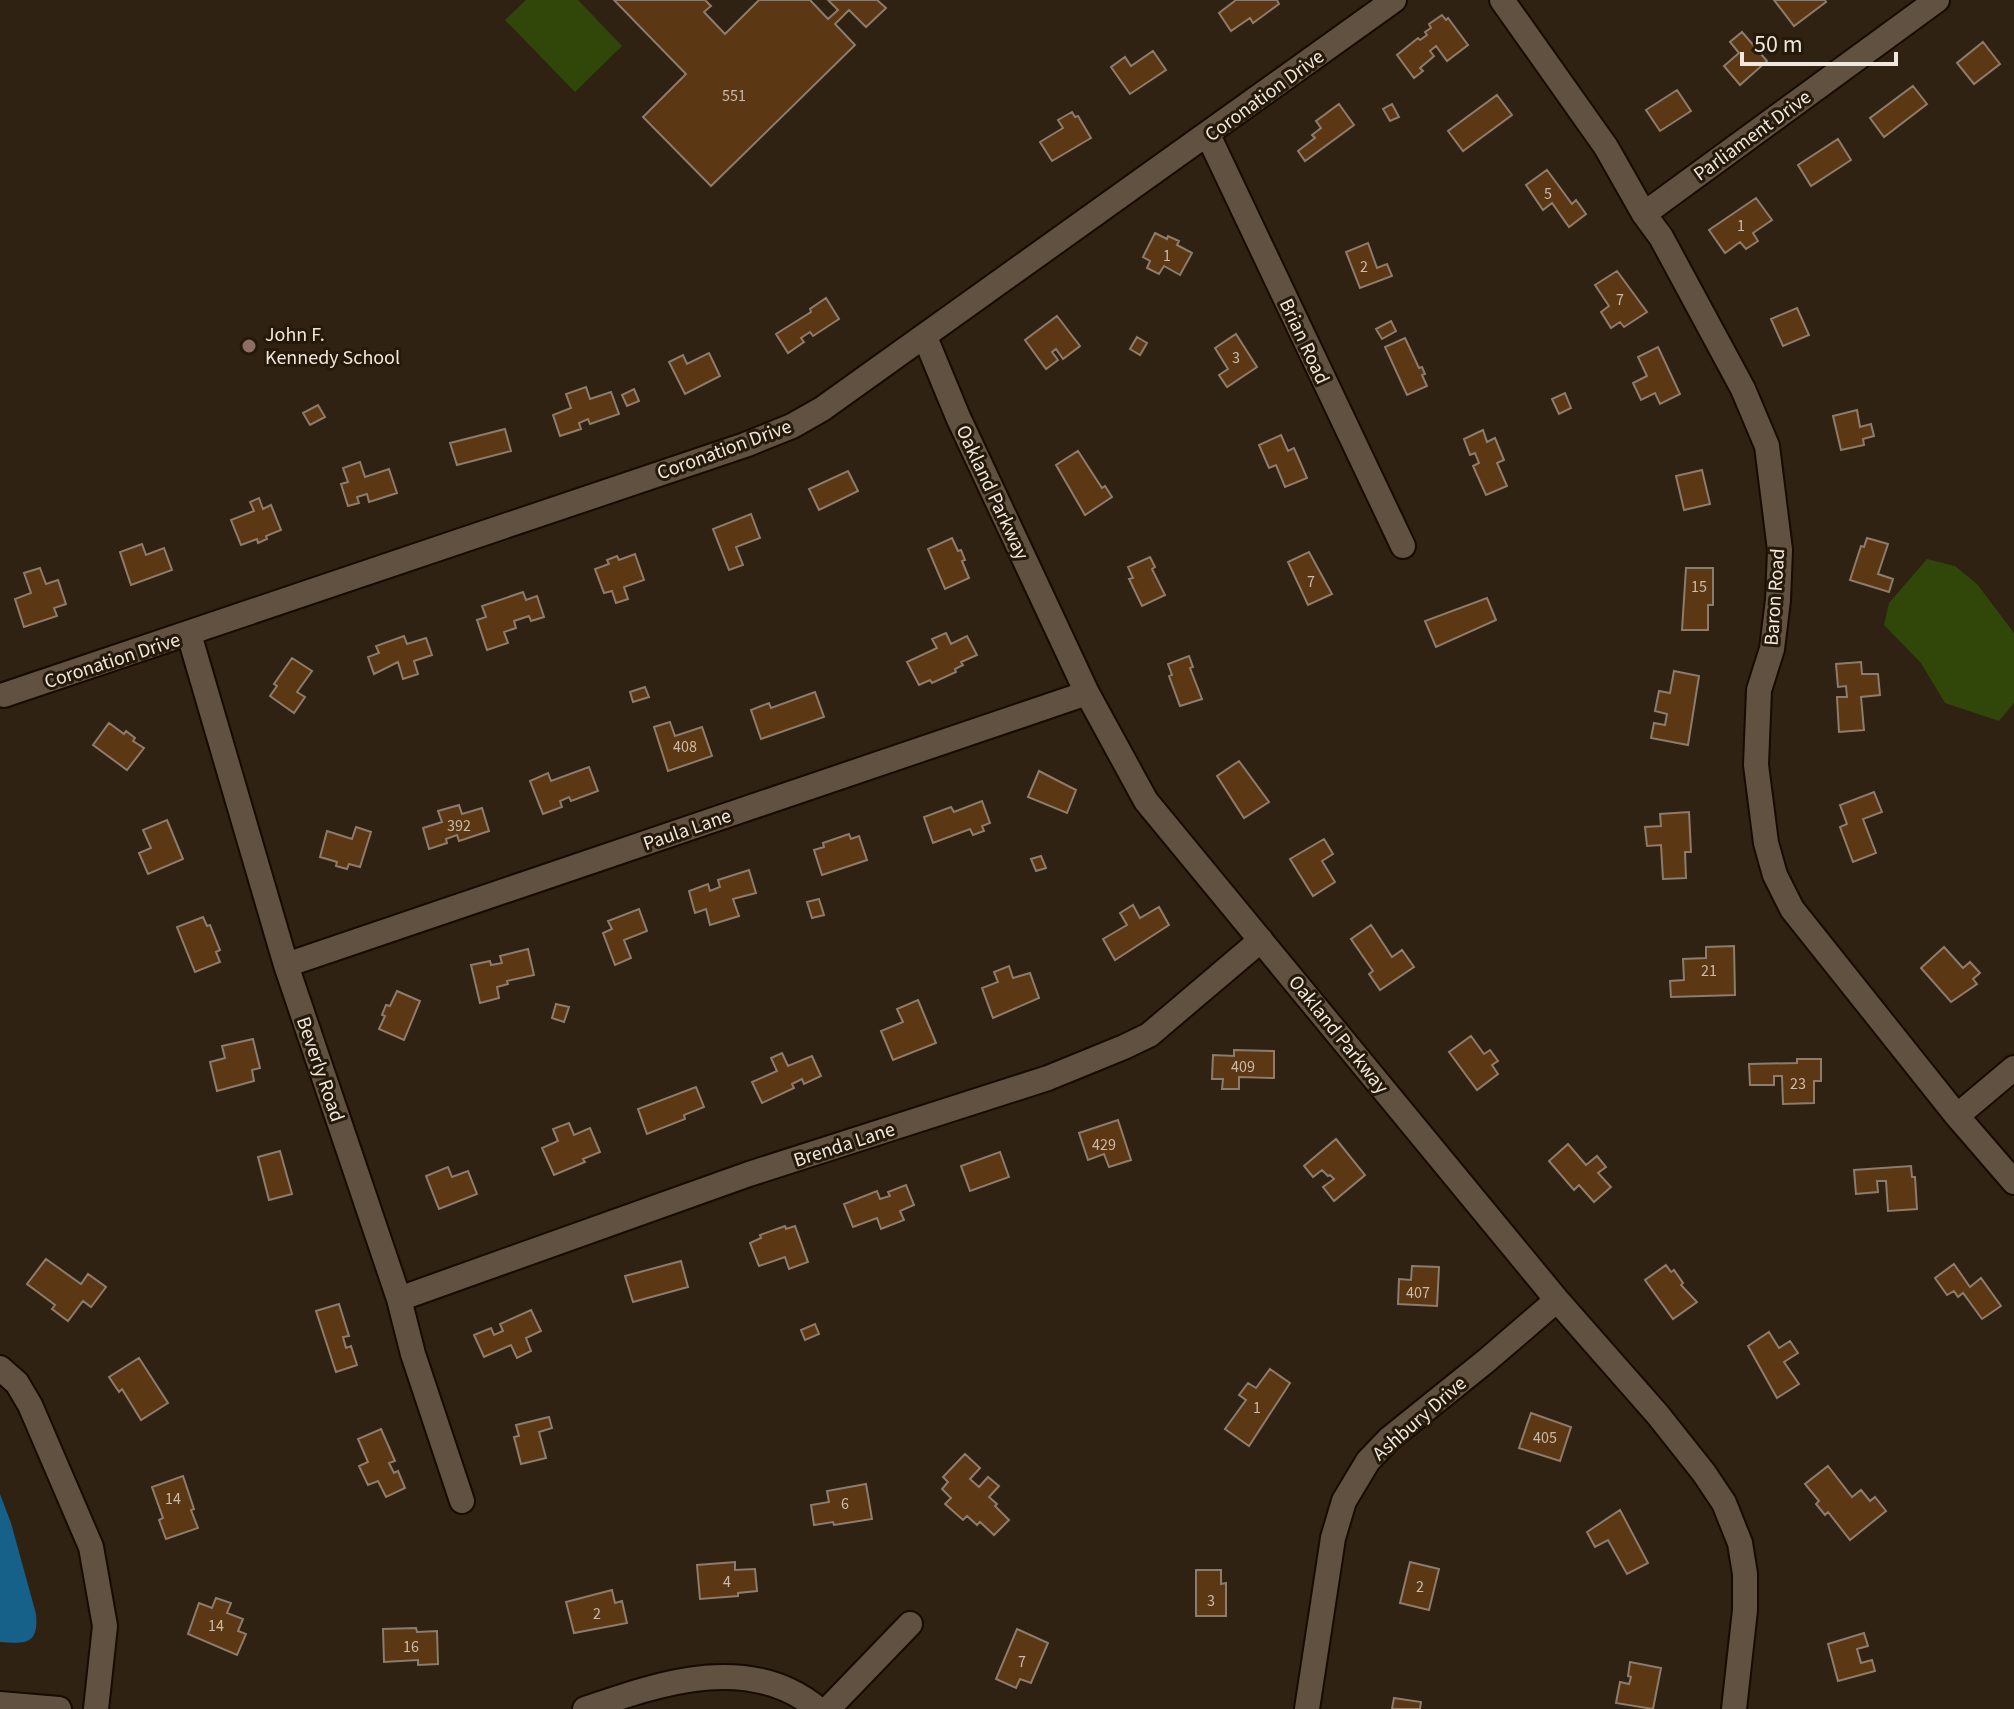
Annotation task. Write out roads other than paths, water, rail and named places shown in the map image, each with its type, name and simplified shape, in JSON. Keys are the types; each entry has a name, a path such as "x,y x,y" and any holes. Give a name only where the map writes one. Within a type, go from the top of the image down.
{"street":[{"name":"Coronation Drive","path":"4,695 792,426 822,409 925,337 1394,0"},
{"name":"Baron Road","path":"1502,0 1606,147 1644,214 1661,237 1747,397 1767,446 1780,550 1772,649 1759,690 1756,765 1766,843 1775,875 1792,909 1957,1116 2014,1182"},
{"name":"Parliament Drive","path":"1644,214 1937,0"},
{"name":"Brian Road","path":"1208,135 1403,546"},
{"name":"Oakland Parkway","path":"925,337 958,417 1087,693 1146,801 1557,1300 1658,1415 1724,1503 1740,1543 1745,1574 1741,1655 1734,1709"},
{"name":"Beverly Road","path":"189,634 286,965 399,1299 413,1354 462,1501"},
{"name":"Paula Lane","path":"286,965 1087,693"},
{"name":"Brenda Lane","path":"399,1299 749,1174 1048,1078 1124,1047 1149,1035 1261,940"},
{"path":"1957,1116 2014,1068"},
{"name":"Ashbury Drive","path":"1307,1709 1333,1538 1344,1501 1360,1474 1389,1439 1557,1300"},
{"path":"0,1368 17,1383 30,1405 91,1547 105,1626 96,1709"},
{"path":"828,1709 910,1624"},
{"path":"585,1709 628,1694 698,1677 723,1675 775,1684 801,1695 818,1709"},
{"path":"0,1704 59,1709"}],"water":[{"path":"0,1494 36,1614 33,1637 17,1643 0,1642"}],"place":[{"name":"John F. Kennedy School","path":"249,346"}]}
